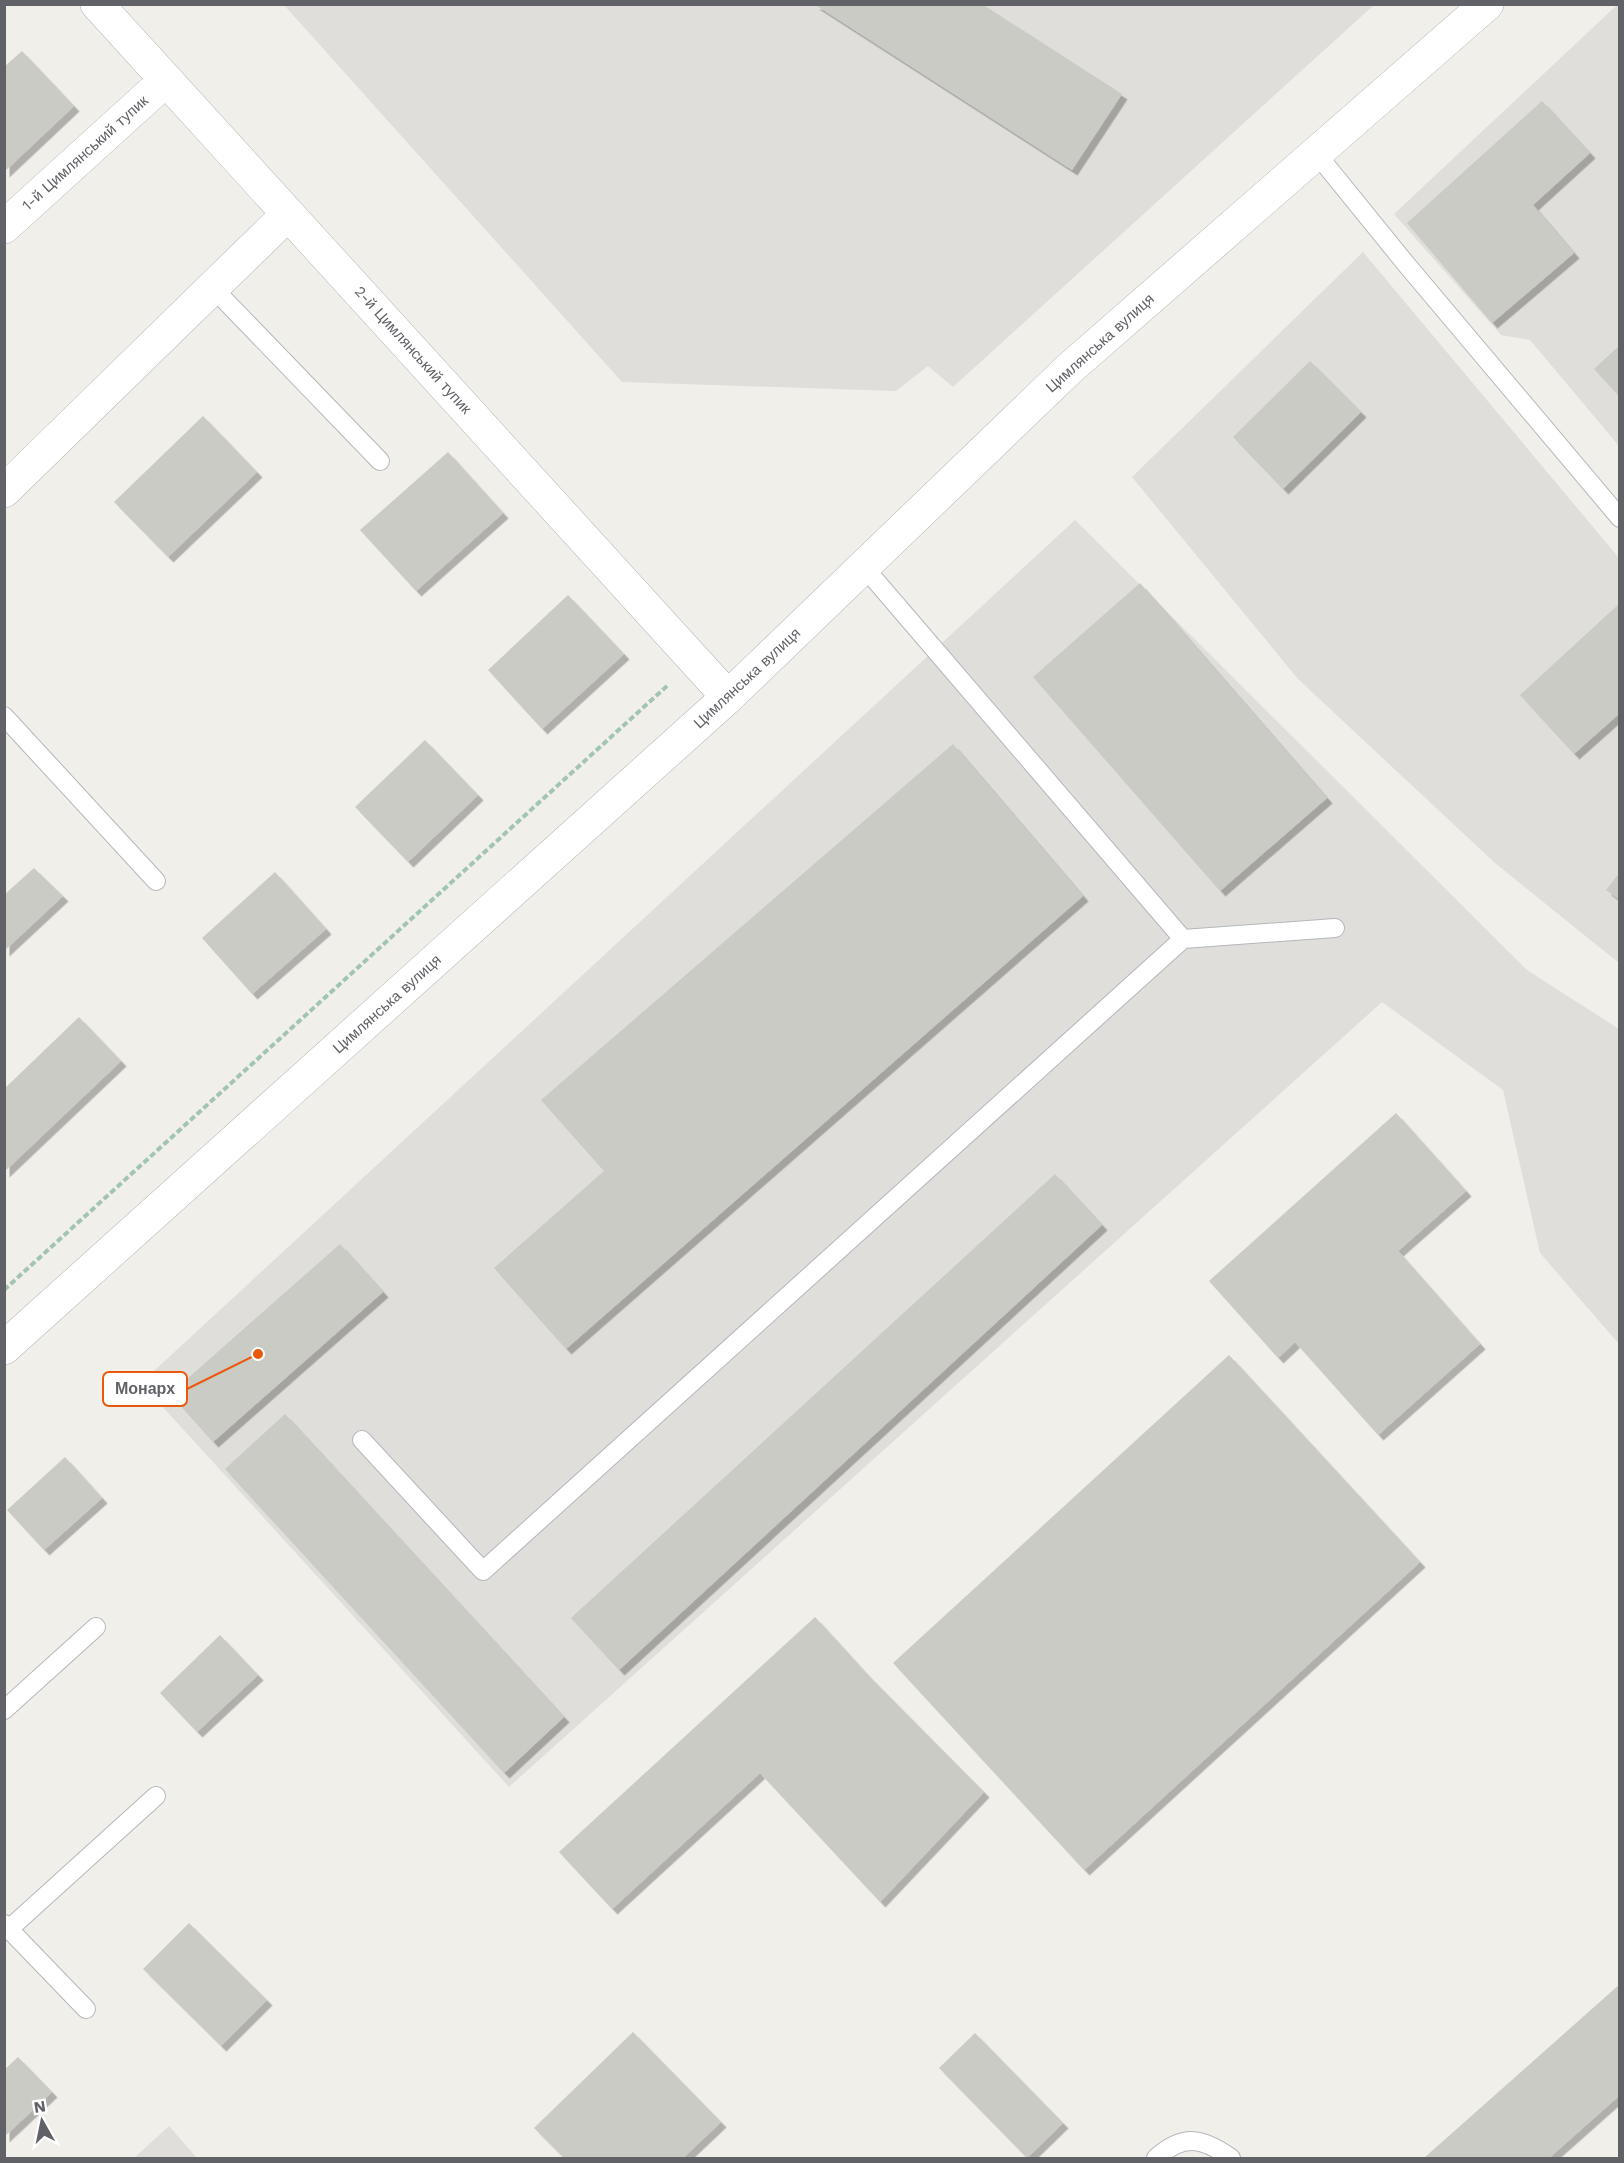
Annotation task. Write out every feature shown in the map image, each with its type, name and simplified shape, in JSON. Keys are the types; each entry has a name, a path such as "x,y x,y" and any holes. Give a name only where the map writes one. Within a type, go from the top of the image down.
{"street":[{"name":"2-й Цимлянський тупик","path":"97,4 728,697"},
{"name":"Цимлянська вулиця","path":"4,1348 728,697 1069,369 1487,4"},
{"name":"1-й Цимлянський тупик","path":"4,227 166,80"},
{"path":"4,491 288,214"}],"lane":[{"path":"1316,153 1406,264 1620,518"},
{"path":"213,288 380,461"},
{"path":"864,567 1183,939"},
{"path":"4,716 156,881"},
{"path":"362,1440 483,1571 1183,939 1335,928"},
{"path":"4,1710 96,1627"},
{"path":"86,2009 7,1926 156,1796"},
{"path":"1156,2158 1167,2149 1184,2142 1200,2141 1213,2146 1231,2158"}],"path":[{"path":"4,1290 695,660"}],"shaded area":[{"path":"284,5 1374,5 953,387 928,366 896,391 622,382"},
{"path":"1619,5 1619,446 1530,340 1501,335 1394,214"},
{"path":"1363,252 1619,558 1619,963 1495,863 1298,679 1132,477"},
{"path":"1075,520 1527,970 1619,1029 1619,1344 1540,1253 1503,1090 1382,1002 509,1787 141,1383"},
{"path":"169,2126 197,2158 134,2158"}],"building":[{"path":"814,4 982,4 1122,94 1072,170"},
{"path":"22,51 74,106 4,172 4,67"},
{"path":"1542,101 1590,153 1533,205 1574,253 1492,323 1407,223"},
{"path":"1620,345 1620,397 1594,369"},
{"path":"1310,361 1361,412 1283,489 1233,437"},
{"path":"203,416 257,472 168,557 114,502"},
{"path":"448,452 503,513 416,591 360,530"},
{"path":"1140,583 1327,798 1220,891 1033,677"},
{"path":"568,595 624,654 542,729 488,670"},
{"path":"1620,603 1620,713 1574,754 1520,695"},
{"path":"425,740 478,795 408,862 355,807"},
{"path":"953,744 1083,896 566,1349 494,1268 604,1171 541,1100"},
{"path":"34,868 63,896 4,951 4,895"},
{"path":"275,872 326,929 252,994 202,938"},
{"path":"1620,872 1620,900 1606,890"},
{"path":"79,1017 121,1061 4,1172 4,1089"},
{"path":"1396,1113 1466,1191 1398,1251 1480,1344 1378,1435 1295,1342 1278,1358 1209,1281"},
{"path":"1055,1174 1102,1225 619,1670 571,1618"},
{"path":"340,1244 383,1292 213,1442 170,1394"},
{"path":"1229,1355 1420,1562 1084,1870 893,1663"},
{"path":"285,1414 564,1717 504,1773 225,1469"},
{"path":"65,1457 102,1498 44,1550 7,1510"},
{"path":"815,1617 867,1674 984,1792 880,1902 760,1773 612,1909 559,1852"},
{"path":"220,1635 258,1675 197,1732 160,1693"},
{"path":"189,1923 267,2000 221,2046 143,1969"},
{"path":"1620,1984 1620,2095 1549,2158 1424,2158"},
{"path":"633,2032 721,2122 683,2158 564,2158 534,2128"},
{"path":"975,2033 1063,2123 1027,2158 939,2068"},
{"path":"18,2057 52,2092 4,2137 4,2070"}],"place":[{"name":"Монарх","path":"258,1354"}]}
